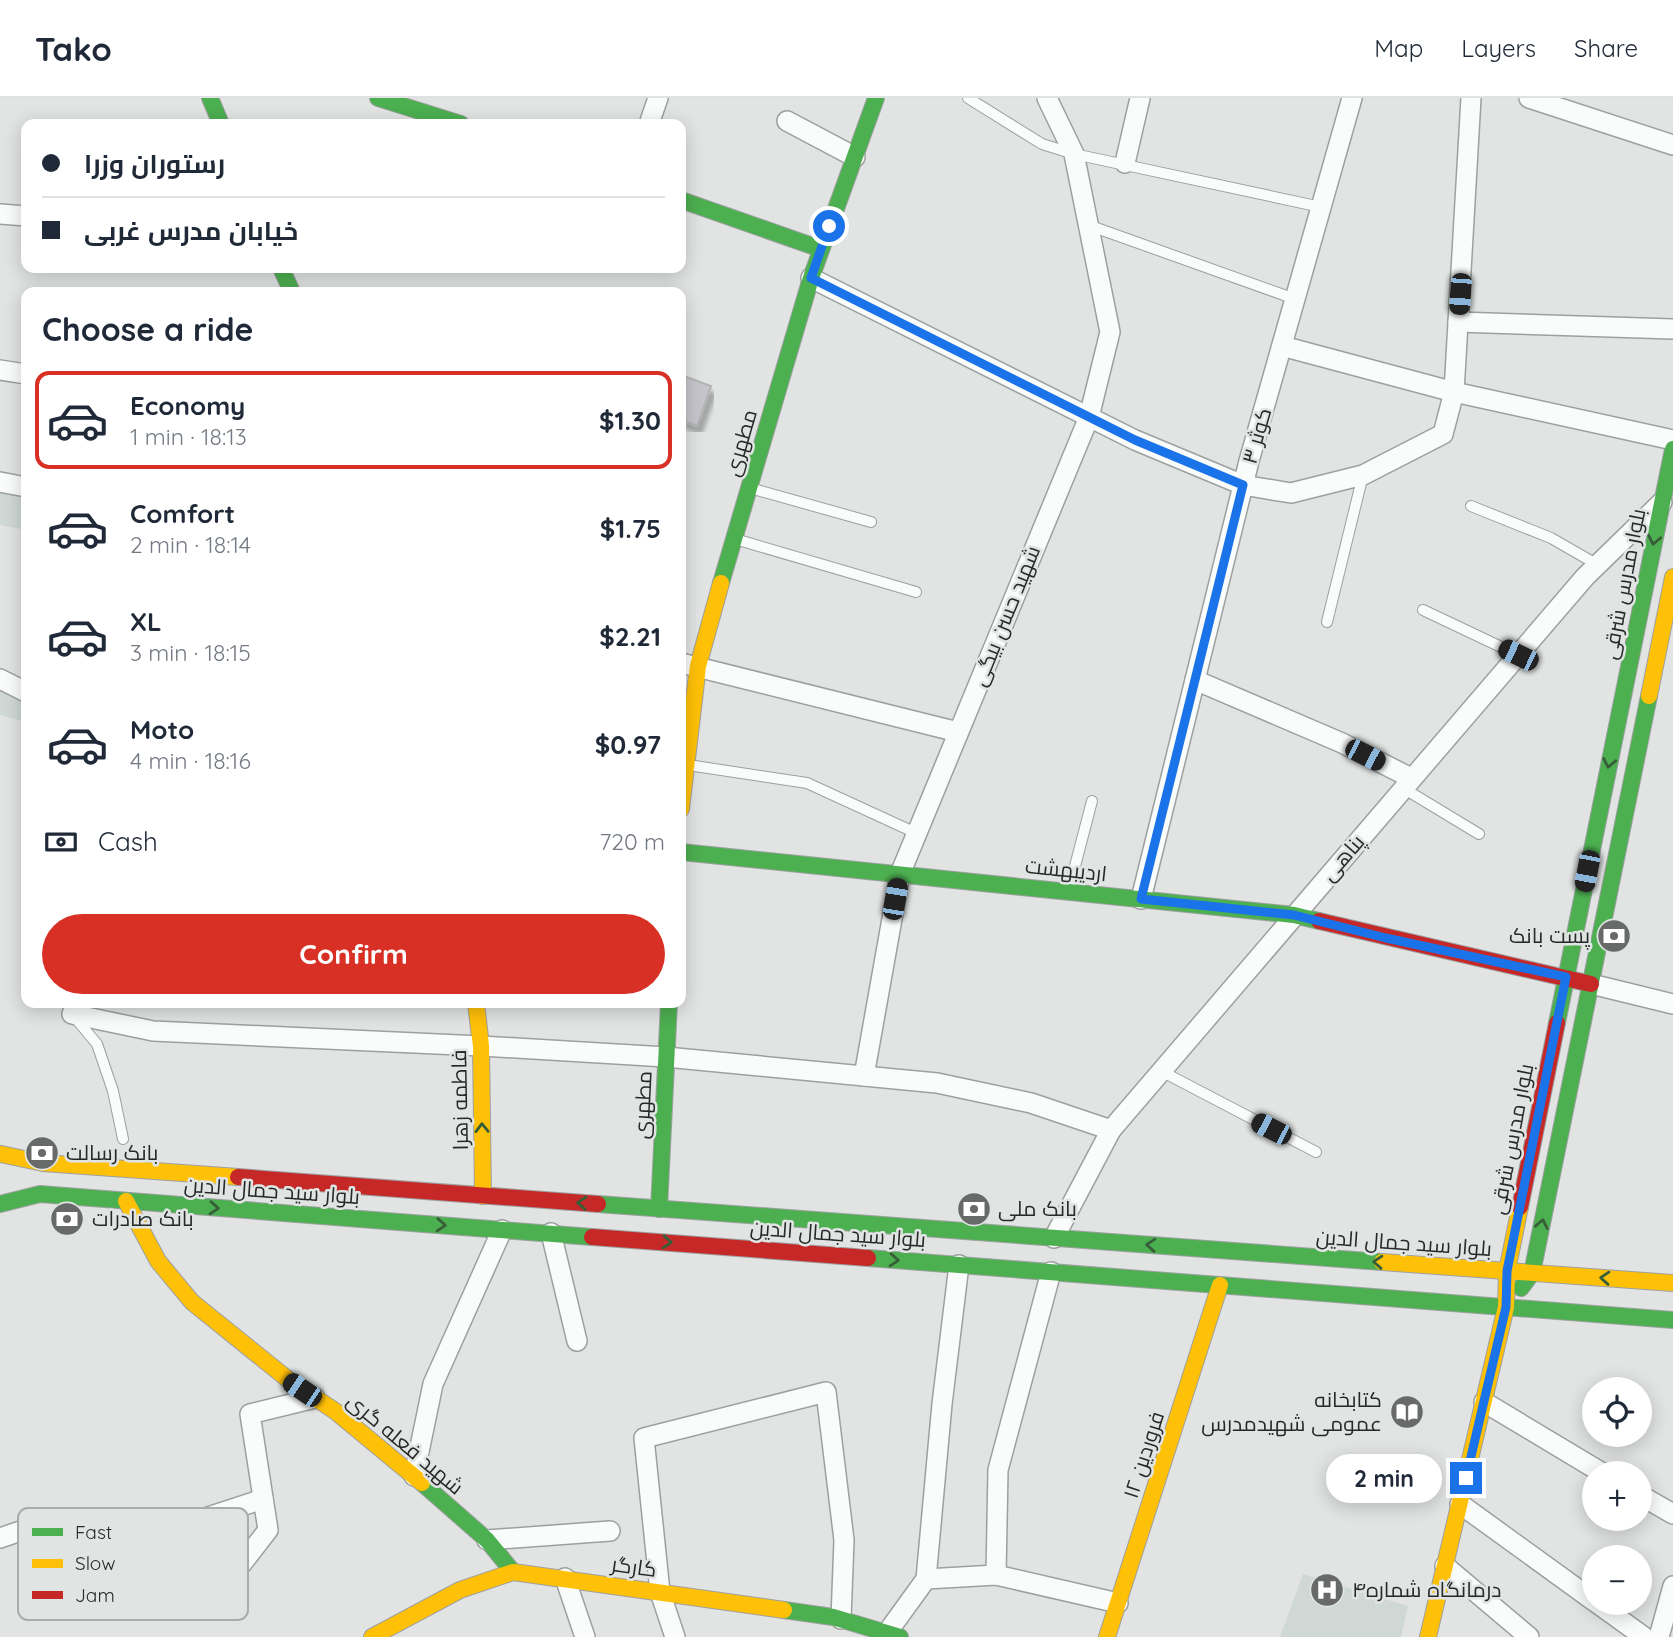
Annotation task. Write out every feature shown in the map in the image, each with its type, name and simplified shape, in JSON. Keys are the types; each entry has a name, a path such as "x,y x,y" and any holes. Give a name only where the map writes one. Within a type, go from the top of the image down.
{"main road":[{"path":"210,98 219,119"},
{"path":"378,98 445,119"},
{"name":"مطهری","path":"686,765 690,665 735,539 811,278 876,98"},
{"path":"686,202 821,249"},
{"name":"بلوار مدرس شرقی","path":"1506,1307 1507,1271 1673,449"},
{"path":"1429,1637 1506,1307 1532,1273 1591,984 1663,674 1673,577"},
{"name":"اردیبهشت","path":"686,853 1294,915 1591,984"},
{"name":"فاطمه زهرا","path":"477,1008 481,1046 483,1196"},
{"name":"مطهری","path":"659,1209 668,1008"},
{"name":"بلوار سید جمال الدین","path":"1,1157 43,1163 659,1209 866,1241 958,1265 1673,1320"},
{"name":"بلوار سید جمال الدین","path":"1,1198 40,1194 551,1233 866,1241 1054,1238 1673,1283"},
{"name":"شهید فعله گری","path":"126,1201 158,1261 192,1302 414,1476 487,1540 513,1572"},
{"name":"۱۲ فروردین","path":"1107,1637 1220,1285"},
{"name":"کارگر","path":"384,1634 460,1590 513,1572 841,1619 890,1636"}],"street":[{"path":"651,119 658,98"},
{"name":"شهید حسن بیگی","path":"864,1076 900,874 1089,417 1110,332 1074,154 1046,98"},
{"path":"1125,163 1140,98"},
{"name":"کوثر ۳","path":"1141,899 1243,485 1352,98"},
{"path":"811,278 1135,440 1243,485 1291,492 1363,475 1443,434 1454,392 1471,98"},
{"path":"1529,98 1673,145"},
{"path":"787,121 855,157"},
{"path":"0,214 21,216"},
{"path":"1458,321 1673,330"},
{"path":"1282,346 1454,392 1673,440"},
{"path":"0,370 21,373"},
{"path":"0,482 21,486"},
{"name":"پناهی","path":"1054,1238 1111,1129 1518,655 1598,565 1662,501"},
{"path":"690,665 958,732"},
{"path":"0,679 21,690"},
{"path":"1195,680 1342,743 1407,783"},
{"path":"1591,984 1673,1004"},
{"path":"72,1009 153,1031 666,1057 937,1083 1031,1102 1111,1129"},
{"path":"414,1476 433,1384 502,1230"},
{"path":"551,1233 577,1340"},
{"path":"890,1636 926,1579 958,1265"},
{"path":"996,1575 998,1469 1051,1272"},
{"path":"675,1637 660,1592 644,1438 825,1392 844,1540 841,1619"},
{"path":"248,1556 268,1530 250,1414 315,1398"},
{"path":"1484,1402 1582,1461"},
{"path":"236,1508 263,1499"},
{"path":"1652,1501 1673,1514"},
{"path":"1460,1504 1582,1592"},
{"path":"487,1540 610,1531"},
{"path":"0,1538 18,1532"},
{"path":"1445,1566 1529,1637"},
{"path":"926,1579 996,1575 1118,1603"},
{"path":"565,1578 585,1637"},
{"path":"1659,1637 1673,1586"},
{"path":"1614,1615 1644,1637"}],"lane":[{"path":"968,98 1042,144 1074,154 1321,207"},
{"path":"1088,225 1295,299"},
{"path":"1327,622 1363,475"},
{"path":"750,488 871,523"},
{"path":"1471,506 1551,538 1598,565"},
{"path":"735,539 916,592"},
{"path":"1423,610 1518,655"},
{"path":"686,765 807,783 916,833"},
{"path":"1407,783 1479,834"},
{"path":"1069,891 1092,802"},
{"path":"72,1009 97,1044 113,1091 123,1139"},
{"path":"1160,1071 1316,1152"}],"shaded area":[{"path":"0,488 21,492 21,529 0,525"},
{"path":"0,683 21,689 21,721 0,715"},
{"name":"درمانگاه شماره۴","path":"1303,1574 1408,1606 1401,1637 1280,1637"}],"building":[{"path":"686,377 711,386 697,426 686,422"}],"traffic: fast":[{"path":"210,98 219,119"},
{"path":"378,98 445,119"},
{"path":"721,583 811,278 876,98"},
{"path":"686,202 821,249"},
{"path":"283,273 290,287"},
{"path":"1557,1023 1673,449"},
{"path":"1521,1288 1532,1273 1649,696"},
{"path":"686,853 1294,915 1319,921"},
{"path":"659,1209 669,1008"},
{"path":"0,1204 40,1194 592,1237"},
{"path":"598,1204 1382,1262"},
{"path":"868,1258 1673,1320"},
{"path":"422,1483 487,1540 513,1572"},
{"path":"784,1610 833,1617 900,1637"}],"traffic: slow":[{"path":"1649,696 1673,577"},
{"path":"686,767 698,666 721,583"},
{"path":"477,1008 481,1046 483,1196"},
{"path":"1,1154 43,1163 238,1177"},
{"path":"126,1201 158,1261 192,1302 290,1381 335,1411 422,1483"},
{"path":"1428,1637 1506,1307 1507,1271 1520,1207"},
{"path":"1382,1262 1673,1283"},
{"path":"1107,1637 1220,1285"},
{"path":"372,1637 460,1590 513,1572 784,1610"}],"traffic: jam":[{"path":"1319,921 1591,984"},
{"path":"1520,1207 1557,1023"},
{"path":"238,1177 598,1204"},
{"path":"592,1237 868,1258"}],"place":[{"name":"پست بانک","path":"1614,936"},
{"name":"بانک رسالت","path":"42,1153"},
{"name":"بانک ملی","path":"974,1209"},
{"name":"بانک صادرات","path":"67,1219"},
{"name":"کتابخانه عمومی شهیدمدرس","path":"1407,1412"},
{"name":"درمانگاه شماره۴","path":"1327,1590"}],"route":[{"path":"829,226 811,278 1135,440 1243,485 1141,899 1294,915 1566,977 1507,1271 1506,1307 1466,1478"}]}
